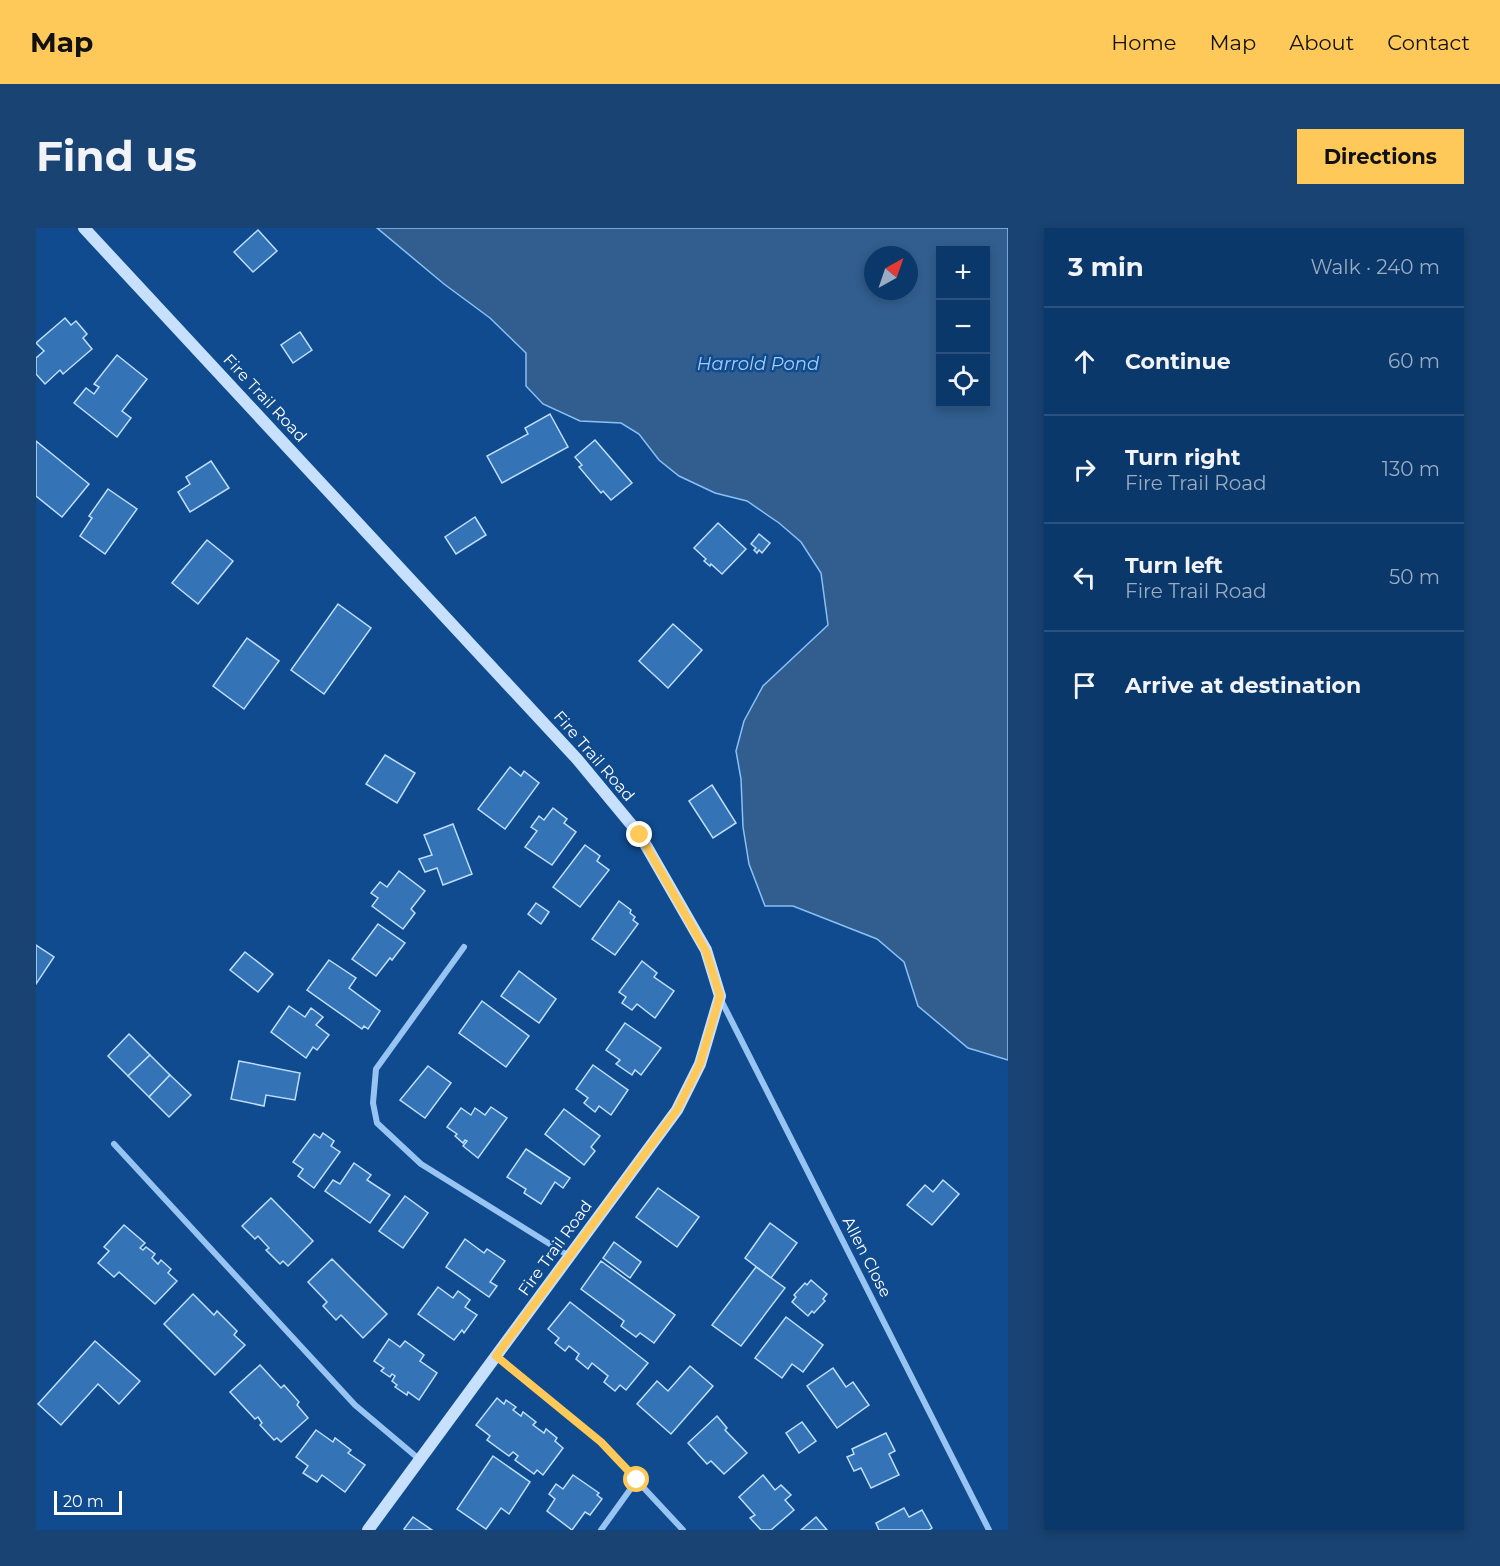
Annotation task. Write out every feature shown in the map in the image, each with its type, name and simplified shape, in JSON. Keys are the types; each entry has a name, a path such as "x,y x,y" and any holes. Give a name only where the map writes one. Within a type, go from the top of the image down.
{"street":[{"name":"Fire Trail Road","path":"84,228 578,759 640,835 706,951 720,996 700,1064 677,1110 368,1530"},
{"path":"464,947 376,1069 373,1103 377,1123 421,1164 569,1256"},
{"name":"Allen Close","path":"720,996 989,1530"},
{"path":"114,1144 355,1406 419,1459"},
{"path":"496,1356 601,1442 683,1530"},
{"path":"601,1530 637,1480"}],"water":[{"name":"Harrold Pond","path":"377,228 1008,228 1008,1060 968,1048 918,1006 904,962 877,939 793,906 765,906 749,864 736,751 744,721 763,686 828,625 821,573 801,542 779,523 747,501 715,493 679,476 659,460 639,434 621,423 580,421 543,404 526,386 526,353 490,318 444,284"}],"building":[{"path":"258,230 277,251 253,272 234,252"},
{"path":"65,318 71,325 76,321 87,334 83,338 92,349 63,374 60,370 45,384 36,374 36,358 44,351 36,343"},
{"path":"300,332 312,350 293,363 281,345"},
{"path":"117,355 147,379 122,411 131,418 117,437 74,403 86,388 94,394 99,387 94,384"},
{"path":"550,414 568,447 502,483 487,456 528,434 525,428"},
{"path":"595,440 632,483 611,500 603,491 601,493 579,467 582,465 575,457"},
{"path":"36,441 89,484 62,517 36,496"},
{"path":"211,461 229,488 190,512 178,492 190,484 186,477"},
{"path":"108,489 137,509 105,554 80,536 92,518 89,516"},
{"path":"475,517 486,535 456,554 445,537"},
{"path":"718,523 746,549 722,574 704,561 706,559 694,548"},
{"path":"759,534 770,543 762,553 759,550 757,553 754,550 756,548 751,544"},
{"path":"207,540 233,561 198,604 172,583"},
{"path":"338,604 371,628 324,694 291,670"},
{"path":"673,624 702,650 668,688 639,661"},
{"path":"247,638 279,661 244,709 213,686"},
{"path":"385,755 415,773 397,803 366,784"},
{"path":"510,767 521,776 524,771 539,783 505,829 478,809"},
{"path":"712,785 736,823 713,838 689,801"},
{"path":"553,808 567,819 564,823 576,832 552,865 525,847 537,831 531,827 539,816 544,820"},
{"path":"453,824 472,874 443,885 437,868 425,872 419,859 432,855 424,835"},
{"path":"585,845 600,856 597,861 609,870 580,907 553,887"},
{"path":"399,871 425,891 411,909 415,913 403,929 372,906 378,898 371,893 380,882 387,887"},
{"path":"619,901 631,910 630,913 635,917 633,920 638,924 615,955 592,939"},
{"path":"536,903 549,912 541,924 528,914"},
{"path":"378,924 405,943 376,976 352,959"},
{"path":"36,945 54,957 36,984"},
{"path":"245,952 273,974 258,992 230,970"},
{"path":"329,960 356,978 349,988 380,1011 368,1029 364,1026 362,1029 307,990"},
{"path":"642,961 657,973 654,977 674,991 655,1018 637,1004 632,1010 622,1003 626,997 619,992"},
{"path":"519,971 556,999 539,1023 501,996"},
{"path":"482,1001 529,1036 506,1067 459,1033"},
{"path":"289,1006 305,1017 311,1008 323,1017 316,1025 329,1035 317,1050 313,1047 306,1058 271,1032"},
{"path":"625,1023 661,1048 641,1075 635,1070 632,1075 616,1064 620,1060 606,1050"},
{"path":"129,1034 150,1055 128,1076 108,1056"},
{"path":"150,1055 170,1075 149,1097 128,1076"},
{"path":"239,1061 300,1073 295,1100 266,1095 264,1106 231,1099"},
{"path":"593,1065 628,1090 611,1115 599,1106 595,1112 584,1103 588,1098 576,1089"},
{"path":"428,1066 451,1083 425,1118 400,1100"},
{"path":"170,1075 191,1095 169,1117 149,1097"},
{"path":"491,1107 507,1118 478,1158 463,1146 467,1141 463,1143 455,1136 457,1134 447,1127 461,1108 471,1115 475,1108 485,1115"},
{"path":"564,1109 600,1136 591,1147 595,1151 584,1165 545,1134"},
{"path":"323,1133 334,1141 331,1146 340,1152 314,1188 298,1176 303,1169 293,1162 314,1134 320,1138"},
{"path":"526,1149 570,1178 563,1188 555,1182 541,1204 524,1193 526,1189 507,1177"},
{"path":"354,1163 371,1175 367,1180 390,1195 370,1223 325,1191 333,1180 340,1184"},
{"path":"943,1180 959,1194 932,1225 907,1205 925,1185 933,1192"},
{"path":"658,1188 699,1217 677,1247 636,1217"},
{"path":"405,1196 428,1213 403,1248 379,1231"},
{"path":"271,1198 313,1241 288,1266 283,1261 280,1264 266,1250 269,1248 258,1236 255,1239 242,1226"},
{"path":"770,1223 797,1243 771,1278 745,1258"},
{"path":"124,1225 145,1243 140,1248 143,1250 146,1247 155,1254 152,1258 158,1264 161,1260 171,1269 168,1273 177,1281 155,1304 119,1272 114,1277 98,1263 109,1251 104,1247"},
{"path":"465,1239 484,1253 487,1249 505,1261 490,1282 497,1286 489,1297 446,1267"},
{"path":"614,1242 641,1262 630,1278 603,1258"},
{"path":"332,1259 387,1314 363,1338 341,1315 336,1320 323,1306 327,1302 308,1282"},
{"path":"601,1261 675,1315 654,1343 640,1333 636,1337 621,1326 624,1321 581,1289"},
{"path":"756,1267 785,1288 741,1346 712,1325"},
{"path":"811,1280 827,1294 823,1299 825,1301 808,1316 792,1302 796,1297 794,1295"},
{"path":"438,1287 453,1298 458,1291 470,1300 465,1307 477,1315 464,1333 462,1330 454,1340 418,1314"},
{"path":"193,1294 214,1315 217,1311 237,1331 234,1335 245,1345 215,1375 164,1324"},
{"path":"570,1302 648,1363 626,1390 620,1385 615,1391 604,1382 608,1376 592,1363 588,1369 576,1359 579,1354 569,1346 565,1351 555,1343 559,1338 548,1329"},
{"path":"786,1317 823,1345 803,1372 792,1364 782,1378 755,1358"},
{"path":"389,1339 400,1347 405,1341 424,1355 420,1361 437,1373 419,1400 395,1387 397,1385 392,1381 395,1376 392,1374 390,1377 381,1371 384,1368 374,1361"},
{"path":"95,1341 140,1381 119,1404 98,1384 61,1425 38,1404"},
{"path":"260,1365 281,1388 284,1385 299,1402 297,1405 308,1418 281,1442 277,1438 274,1440 260,1425 262,1423 258,1417 255,1419 230,1392"},
{"path":"690,1366 713,1386 671,1434 637,1404 657,1381 668,1391"},
{"path":"833,1368 846,1387 853,1382 869,1405 837,1428 807,1386"},
{"path":"497,1398 504,1404 506,1400 516,1407 513,1410 521,1416 523,1412 536,1422 533,1425 544,1433 546,1429 557,1438 555,1441 563,1448 543,1475 537,1470 534,1474 515,1460 518,1456 513,1452 509,1456 487,1440 490,1436 476,1425"},
{"path":"717,1416 727,1428 725,1430 747,1453 724,1474 711,1461 707,1464 688,1443"},
{"path":"802,1422 816,1441 799,1453 786,1433"},
{"path":"316,1430 333,1442 335,1438 351,1450 348,1453 365,1465 345,1492 322,1475 317,1482 303,1473 308,1466 296,1457"},
{"path":"886,1433 895,1451 889,1454 899,1475 871,1488 861,1468 854,1471 847,1457 854,1454 852,1449"},
{"path":"493,1456 530,1482 509,1514 501,1508 486,1529 457,1509"},
{"path":"573,1475 599,1493 597,1495 602,1499 590,1515 585,1512 572,1530 547,1511 555,1499 549,1494 556,1484 563,1489"},
{"path":"763,1475 775,1490 781,1485 791,1495 785,1500 794,1510 771,1530 761,1530 750,1518 755,1515 739,1497"},
{"path":"904,1508 909,1517 922,1510 932,1528 929,1530 879,1530 876,1523"},
{"path":"413,1517 432,1530 404,1529"},
{"path":"816,1517 827,1530 801,1530"}],"route":[{"path":"637,1480 601,1442 496,1356 677,1110 700,1064 720,996 706,951 640,835"}]}
